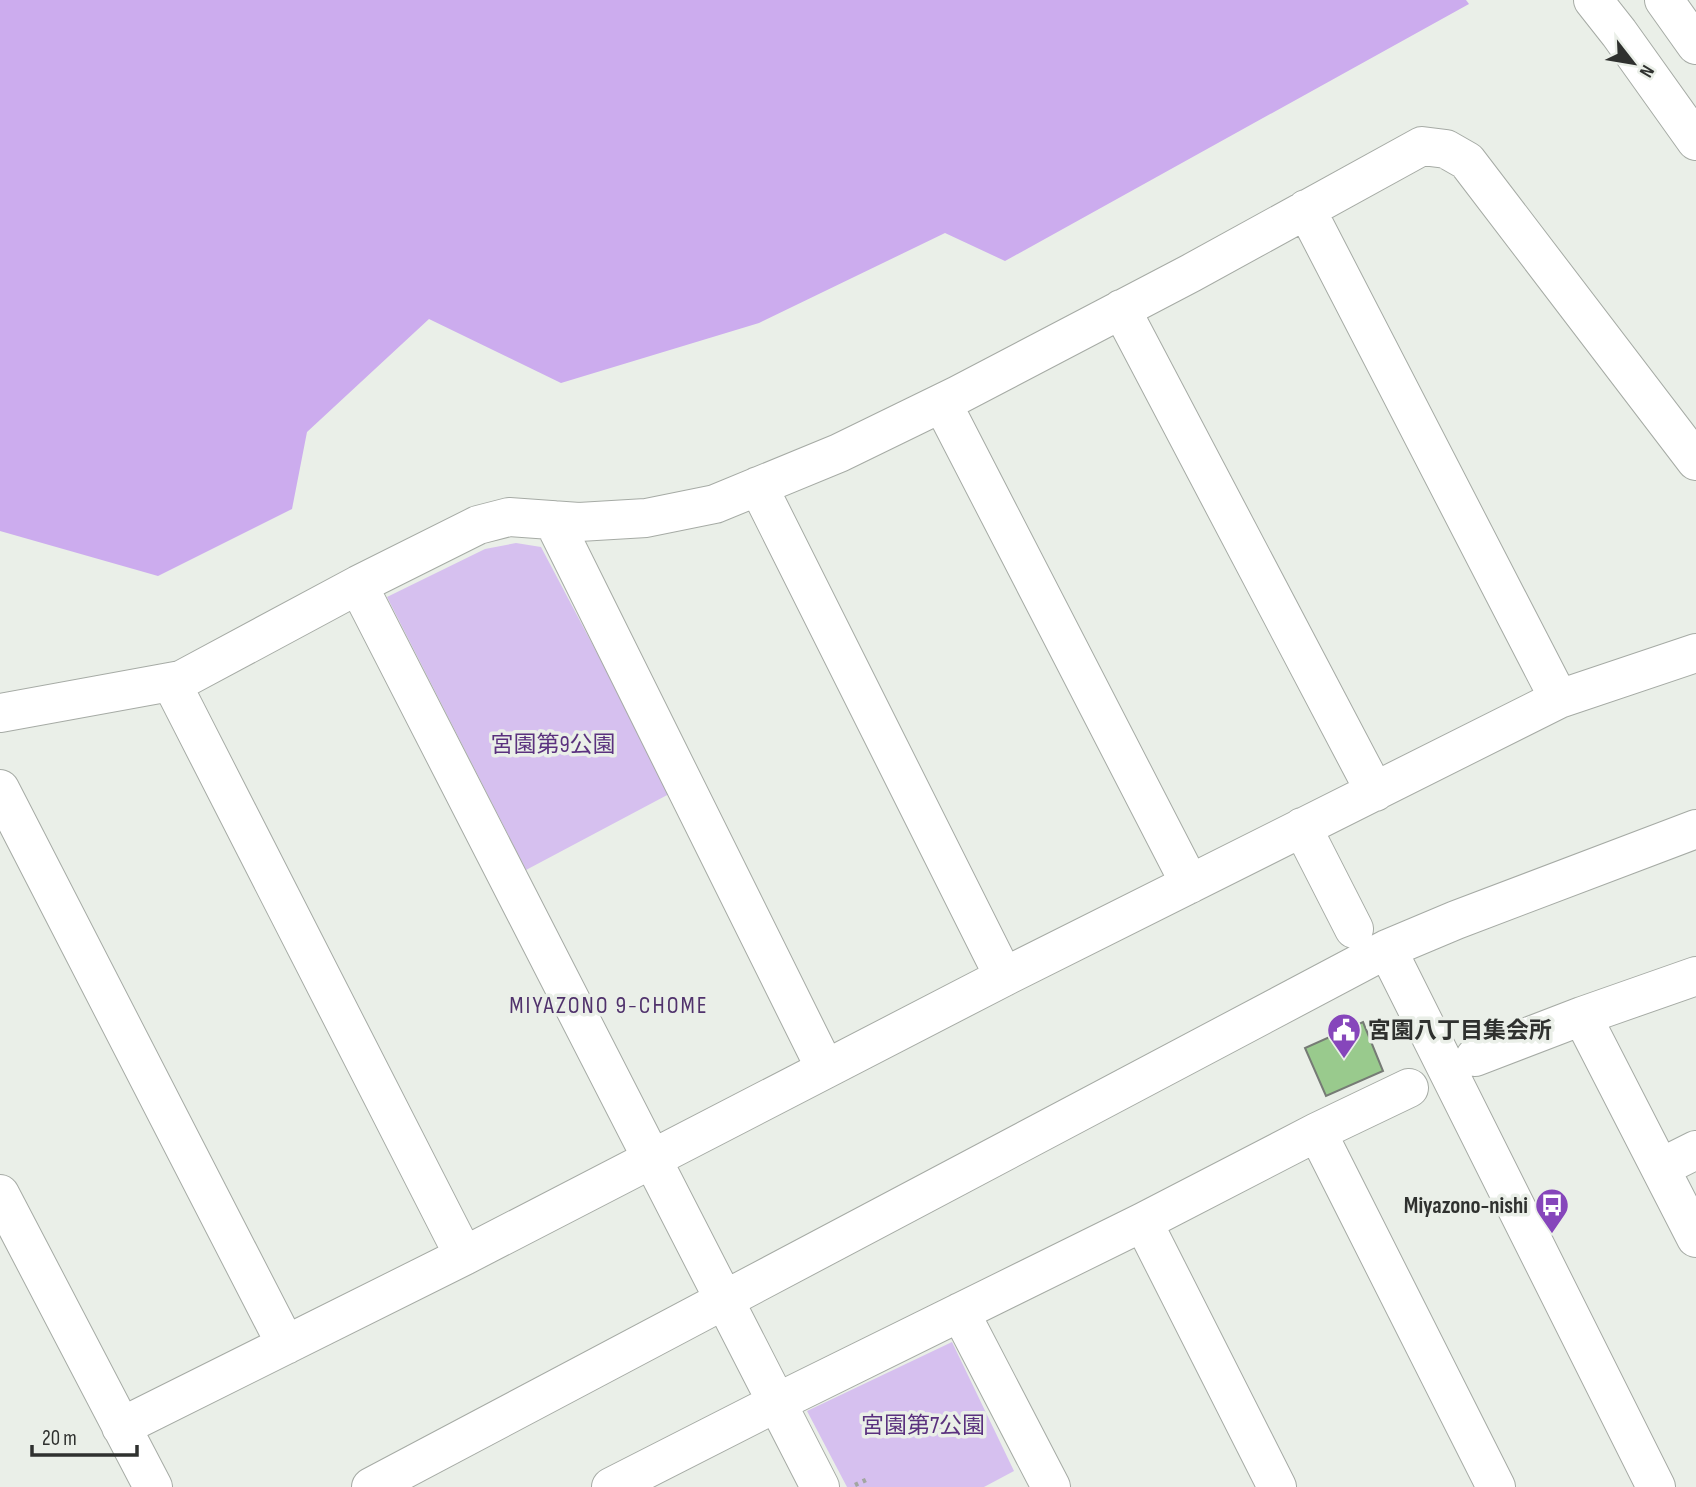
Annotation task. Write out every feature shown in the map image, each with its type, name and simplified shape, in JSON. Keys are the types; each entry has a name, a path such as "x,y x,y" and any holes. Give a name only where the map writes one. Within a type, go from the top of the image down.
{"main road":[{"path":"1593,0 1696,141"},
{"path":"1664,0 1696,45"},
{"path":"0,713 181,680 358,584 478,525 509,517 579,522 646,517 715,504 839,453 942,403 1422,146 1446,149 1467,162 1696,461"},
{"path":"1306,209 1559,699"},
{"path":"1121,309 1375,792"},
{"path":"942,403 1190,884"},
{"path":"758,486 1004,977"},
{"path":"553,520 825,1069"},
{"path":"358,584 821,1487"},
{"path":"121,1427 464,1256 1004,977 1559,699 1696,653"},
{"path":"171,682 464,1256"},
{"path":"0,789 286,1345"},
{"path":"1302,827 1354,929"},
{"path":"372,1487 1387,949 1696,829"},
{"path":"1387,949 1656,1487"},
{"path":"1475,1057 1696,976"},
{"path":"1582,1016 1696,1238"},
{"path":"613,1487 1409,1088"},
{"path":"1317,1132 1496,1487"},
{"path":"1660,1168 1696,1150"},
{"path":"0,1194 153,1487"},
{"path":"1143,1222 1277,1487"},
{"path":"960,1312 1051,1487"}],"path":[{"path":"851,1487 870,1478"}],"green space":[{"name":"宮園第9公園","path":"516,543 541,547 671,793 526,870 387,597 485,549"},
{"name":"宮園第7公園","path":"952,1342 1014,1471 984,1487 847,1487 807,1411"}],"shaded area":[{"path":"0,0 1466,0 1469,4 1005,261 945,233 759,323 561,383 429,319 307,432 292,509 158,576 0,531"}],"building":[{"name":"宮園八丁目集会所","path":"1363,1022 1383,1071 1326,1096 1305,1048"}],"place":[{"name":"宮園八丁目集会所","path":"1344,1060"},
{"name":"Miyazono-nishi","path":"1552,1235"}],"district":[{"name":"MIYAZONO 9-CHOME","path":"609,1005"}]}
